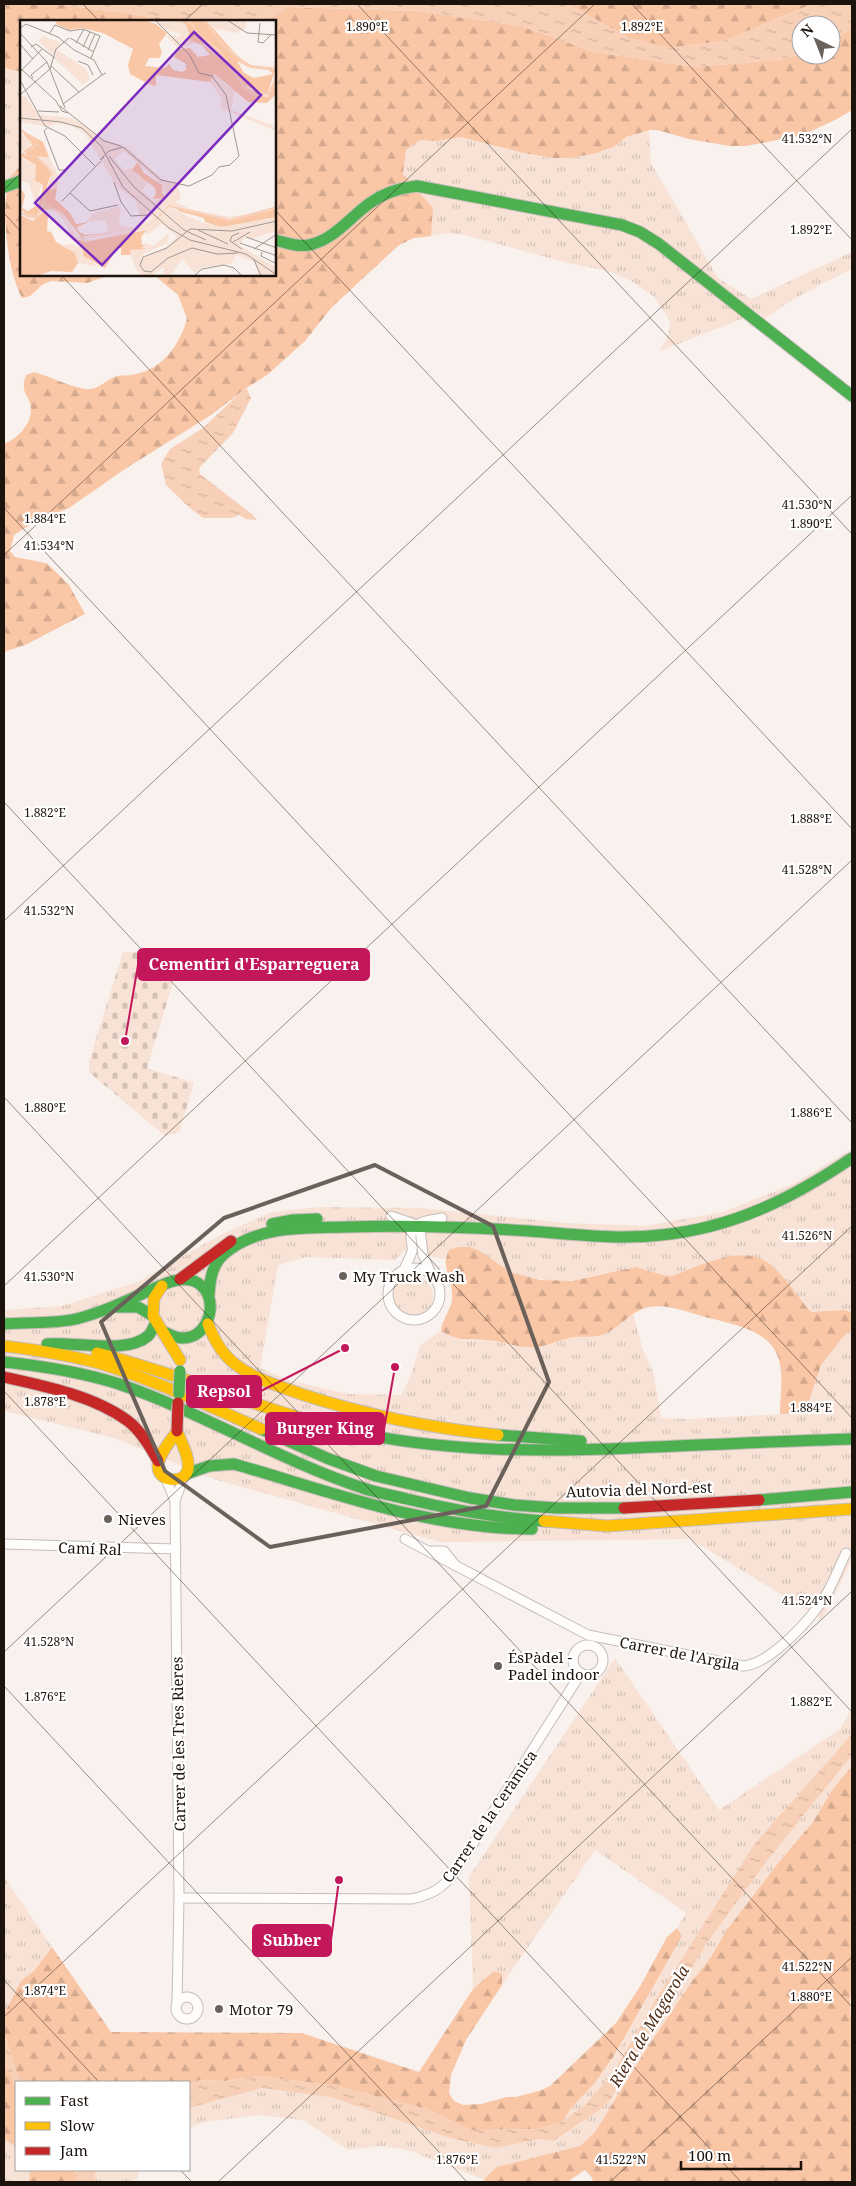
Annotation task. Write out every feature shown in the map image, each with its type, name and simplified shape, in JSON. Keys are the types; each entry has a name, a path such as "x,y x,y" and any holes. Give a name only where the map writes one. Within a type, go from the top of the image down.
{"main road":[{"path":"4,186 20,181"},
{"path":"276,240 298,246 311,245 322,241 336,233 382,195 404,187 417,186 622,226 640,232 659,244 852,396"},
{"path":"4,1324 74,1319 112,1307 180,1279 211,1254 235,1238 275,1223 292,1220 394,1220 441,1222 610,1237 661,1235 716,1226 775,1206 852,1158"},
{"path":"441,1222 417,1225 394,1220 282,1230 261,1235 231,1250 218,1261 211,1275 209,1295 212,1307 208,1324 215,1343 236,1365 265,1381 328,1403 416,1424 511,1437 580,1441 734,1440 760,1442"},
{"path":"180,1279 200,1284 209,1295"},
{"path":"32,1348 50,1343 136,1345 149,1338 154,1319 154,1298 162,1286"},
{"path":"112,1307 138,1307 154,1319 164,1332 180,1366"},
{"path":"185,1475 189,1464 177,1431 180,1366 194,1336 208,1324"},
{"path":"164,1332 182,1338 194,1336"},
{"name":"Autovia del Nord-est","path":"4,1346 54,1351 124,1371 200,1400 285,1440 377,1476 512,1505 611,1508 852,1492"},
{"path":"54,1351 94,1352 128,1360 239,1398 337,1428 384,1438 444,1446 505,1450 578,1451 852,1439"},
{"name":"Autovia del Nord-est","path":"4,1362 56,1368 118,1384 195,1414 279,1454 363,1488 429,1505 500,1518 607,1526 852,1509"},
{"path":"4,1377 25,1381 78,1398 122,1417 144,1438 158,1461 160,1472 166,1479 175,1480 200,1467 213,1464 234,1464 421,1518 500,1529 591,1529 607,1526"},
{"path":"158,1461 177,1431"},
{"path":"165,1450 177,1449 186,1455"}],"street":[{"path":"394,1220 411,1238 412,1249 404,1270"},
{"path":"423,1239 430,1230 441,1222"},
{"path":"411,1238 417,1225"},
{"path":"417,1225 423,1239 423,1255 431,1274 440,1287 440,1295 435,1310 422,1319 407,1320 399,1316 391,1308 387,1292 393,1278 404,1270 418,1268 431,1274"},
{"name":"Carrer de les Tres Rieres","path":"177,2004 179,1898 176,1501 185,1475"},
{"name":"Carrer de les Tres Rieres","path":"166,1479 176,1501"},
{"name":"Carrer de l'Argila","path":"405,1539 580,1631 596,1637 727,1664 752,1665 764,1660 796,1631 818,1607 846,1553"},
{"name":"Camí Ral","path":"4,1544 176,1549"},
{"name":"Carrer de la Ceràmica","path":"179,1898 410,1899 433,1894 455,1872 582,1673"},
{"path":"177,1987 197,2003 198,2010 195,2017 188,2020 181,2018 176,2012 177,2004 181,1999 188,1997"}],"highlighted area":[{"path":"375,1165 493,1226 549,1382 486,1506 270,1547 165,1471 101,1322 224,1218"}],"green space":[{"path":"4,4 57,4 151,17 227,20 20,20 20,72 4,68"},
{"path":"568,4 812,4 724,41 670,48 629,38"},
{"path":"288,7 417,11 521,26 594,52 695,67 791,57 791,65 841,65 841,35 852,28 852,110 803,135 746,146 730,146 689,139 657,130 649,130 626,137 613,147 597,153 571,158 553,158 524,153 461,137 437,141 420,140 406,150 403,174 433,208 431,236 414,238 399,245 332,307 305,341 267,375 211,415 125,469 69,508 28,526 14,535 10,551 15,557 46,563 69,585 85,614 25,645 4,652 4,444 19,435 29,420 31,409 24,387 26,375 34,372 72,386 90,389 98,387 117,376 134,375 155,367 169,354 175,345 187,318 178,295 155,276 276,276 276,20 267,20"},
{"path":"4,68 20,72 20,167 11,176 4,196"},
{"path":"649,130 651,163 718,278 751,299 852,252 852,269 788,303 752,328 744,318 660,351 669,333 670,324 667,316 653,296 633,282 609,271 568,263 465,235 448,233 431,236 433,208 403,174 406,150 420,140 437,141 461,137 543,157 571,158 605,151 626,137"},
{"path":"20,167 20,276 107,276 87,283 52,281 43,284 30,296 22,298 12,272 5,221 7,190 10,177"},
{"path":"123,952 182,953 147,1068 194,1083 179,1132 165,1136 89,1072 89,1062"},
{"path":"852,1149 852,1312 843,1310 811,1312 789,1284 764,1260 720,1259 672,1276 636,1267 562,1282 519,1276 501,1268 478,1250 449,1250 445,1259 404,1251 395,1260 307,1257 278,1265 260,1368 291,1381 349,1394 402,1395 413,1369 420,1345 441,1331 449,1336 467,1341 487,1340 523,1346 571,1337 602,1335 633,1313 642,1347 654,1375 661,1418 688,1419 805,1413 821,1365 843,1337 852,1329 852,1560 822,1619 690,1539 440,1542 217,1480 114,1438 4,1411 4,1310 62,1306 140,1281 222,1234 272,1212 321,1207 420,1208 566,1223 645,1226 723,1212 793,1184"},
{"path":"469,1247 478,1250 510,1272 540,1280 571,1281 636,1267 672,1276 722,1258 748,1256 760,1258 777,1270 811,1312 843,1310 852,1312 852,1329 843,1337 821,1365 805,1413 780,1414 781,1371 776,1353 770,1344 751,1330 677,1309 649,1307 631,1315 604,1334 569,1338 537,1347 519,1346 488,1340 460,1339 448,1335 441,1331 452,1302 452,1291 446,1263 449,1250"},
{"path":"417,1276 424,1279 430,1285 433,1296 432,1304 424,1313 417,1316 409,1316 402,1313 394,1304 393,1292 396,1285 405,1277"},
{"path":"615,1658 719,1810 840,1729 852,1708 852,1734 755,1843 656,1999 613,2073 585,2105 563,2121 571,2108 594,2084 615,2056 682,1936 677,1928 686,1913 595,1850 502,1985 502,1974 473,1989 469,1877"},
{"path":"852,1755 852,1766 833,1789 813,1822 779,1862 726,1931 711,1957 649,2045 595,2132 580,2146 497,2167 484,2180 408,2150 380,2146 348,2150 303,2120 258,2115 205,2122 190,2128 190,2108 262,2088 330,2097 450,2138 496,2148 539,2139 555,2141 598,2111 610,2100 709,1940 767,1861"},
{"path":"852,1766 852,1981 850,2001 852,2042 852,2182 593,2182 585,2170 567,2182 486,2182 484,2180 497,2167 580,2146 595,2132 649,2045 711,1957 726,1931 779,1862 813,1822 833,1789"},
{"path":"4,1877 52,1947 34,1971 21,1981 4,2014"},
{"path":"677,1928 682,1936 614,2056 594,2084 571,2108 563,2121 537,2129 471,2130 427,2109 336,2086 259,2076 225,2081 200,2080 190,2085 190,2081 22,2081 16,2071 4,2033 4,2014 21,1981 34,1971 52,1947 111,2032 302,2033 419,2072 473,1989 494,1971 502,1974 502,1985 466,2040 451,2075 449,2093 454,2101 463,2105 481,2104 507,2097 516,2097 550,2086 616,2023 641,1985 667,1937"},
{"path":"4,2061 15,2084 15,2146 4,2139"},
{"path":"4,2139 15,2146 15,2171 30,2171 29,2182 4,2182"},
{"path":"30,2171 74,2171 78,2182 29,2182"},
{"path":"97,2171 138,2171 138,2178 129,2182 96,2182 95,2174"}],"water":[{"path":"57,4 568,4 629,38 670,48 724,41 812,4 852,4 852,28 841,35 841,15 791,15 791,57 695,67 594,52 521,26 417,11 288,7 267,20 151,17"},
{"path":"246,387 251,398 233,433 199,468 200,474 257,520 246,519 239,515 232,518 203,518 166,485 161,464 170,449 203,428"},
{"name":"Riera de Magarola","path":"852,1734 852,1755 767,1861 709,1940 610,2100 598,2111 554,2141 539,2139 496,2148 450,2138 330,2097 262,2088 190,2108 190,2085 200,2080 225,2081 259,2076 336,2086 427,2109 471,2130 537,2129 563,2121 585,2105 613,2073 656,1999 755,1843"},
{"path":"4,2033 16,2071 22,2081 15,2081 15,2084 4,2061"},
{"path":"74,2171 97,2171 95,2174 96,2182 78,2182"}],"traffic: fast":[{"path":"4,187 20,181"},
{"path":"276,240 301,245 318,242 334,233 375,199 404,188 417,186 622,225 640,232 659,244 852,396"},
{"path":"209,1295 212,1273 220,1258 237,1245 267,1233 299,1228 415,1226 461,1227 612,1237 661,1235 713,1226 761,1209 807,1186 852,1158"},
{"path":"272,1224 293,1220 317,1219"},
{"path":"4,1324 76,1319 111,1308 175,1281 194,1281 203,1287 208,1295 210,1305 206,1324 200,1331 192,1336 182,1338 164,1332"},
{"path":"117,1307 138,1307 153,1316"},
{"path":"47,1344 127,1345 138,1342 148,1336 156,1322"},
{"path":"4,1362 62,1370 119,1384 181,1409 301,1464 368,1490 492,1516 544,1521"},
{"path":"179,1394 180,1371"},
{"path":"261,1429 329,1459 376,1476 470,1498 514,1505 556,1508 624,1508"},
{"path":"349,1431 384,1438 454,1447 525,1450 852,1439"},
{"path":"498,1435 581,1441"},
{"path":"186,1474 209,1466 234,1464 344,1497 418,1516 456,1523 532,1529"},
{"path":"759,1500 852,1492"}],"traffic: slow":[{"path":"162,1286 154,1298 153,1316 180,1360"},
{"path":"208,1324 219,1346 230,1360 250,1374 275,1385 325,1402 374,1414 448,1429 498,1435"},
{"path":"4,1346 53,1353 102,1364 163,1386 261,1429"},
{"path":"97,1353 160,1371 317,1423 349,1431"},
{"path":"177,1431 186,1455 188,1469 182,1478 172,1480 162,1475 158,1466 163,1452 177,1431"},
{"path":"544,1521 607,1526 852,1509"}],"traffic: jam":[{"path":"180,1279 231,1241"},
{"path":"4,1377 85,1398 115,1412 137,1429 158,1461"},
{"path":"177,1431 178,1403"},
{"path":"624,1508 759,1500"}],"place":[{"name":"Cementiri d'Esparreguera","path":"125,1041"},
{"name":"My Truck Wash","path":"343,1276"},
{"name":"Repsol","path":"345,1348"},
{"name":"Burger King","path":"395,1367"},
{"name":"Nieves","path":"108,1519"},
{"name":"ÉsPàdel - Padel indoor","path":"498,1666"},
{"name":"Subber","path":"339,1880"},
{"name":"Motor 79","path":"219,2009"}]}
